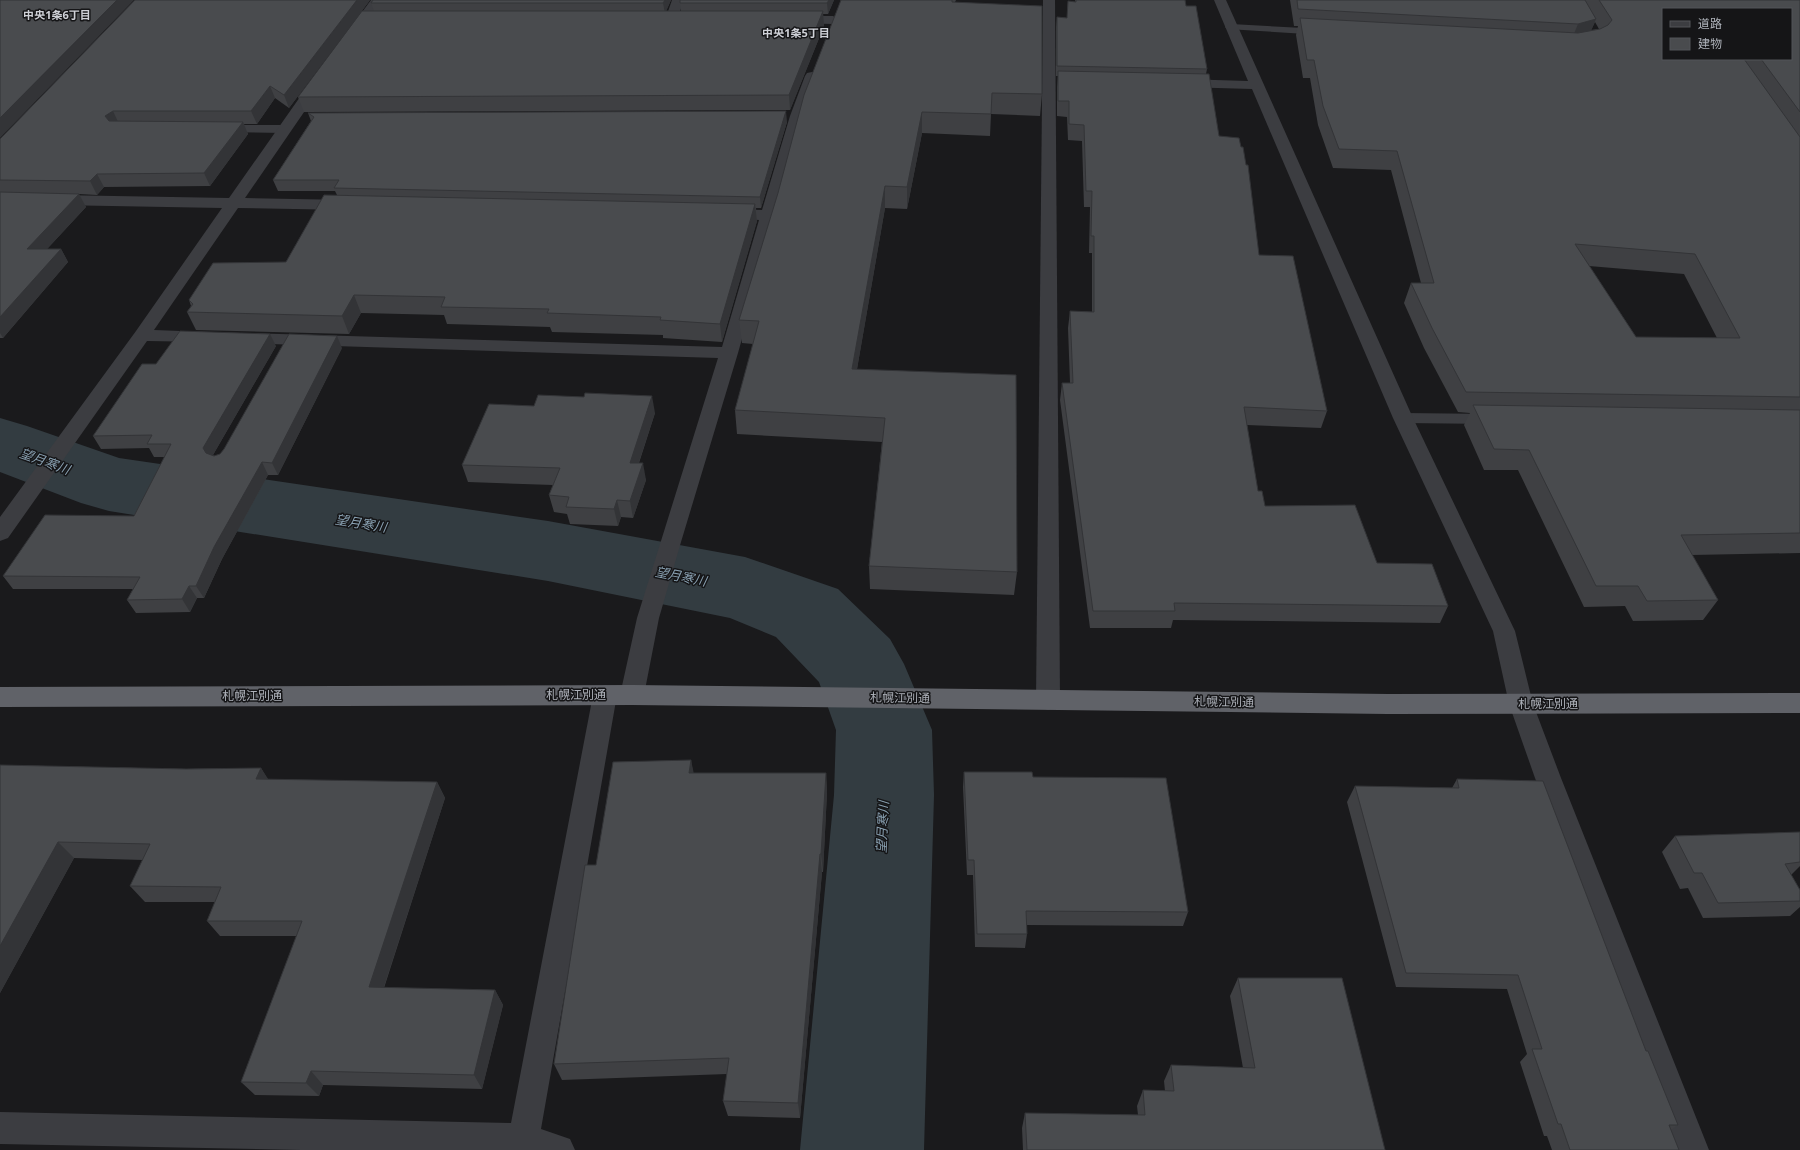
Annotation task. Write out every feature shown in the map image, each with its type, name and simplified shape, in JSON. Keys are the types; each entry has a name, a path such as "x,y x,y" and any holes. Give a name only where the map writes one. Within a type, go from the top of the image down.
{"highway":[{"name":"札幌江別通","path":"0,697 605,694 1521,704 1800,703"}],"street":[{"path":"345,44 371,20 377,0"},
{"path":"671,20 678,0"},
{"path":"1220,0 1403,418 1504,631 1521,704 1548,778 1693,1150"},
{"path":"779,20 831,28 840,5"},
{"path":"1044,11 1055,81 1048,700"},
{"path":"656,20 687,20"},
{"path":"632,695 648,618 770,215 789,116 817,65"},
{"path":"0,533 73,433 234,203 294,122 327,69"},
{"path":"1172,83 1257,85"},
{"path":"0,199 360,206"},
{"path":"714,214 770,215"},
{"path":"142,335 223,338 285,346 729,353"},
{"path":"523,1144 605,694"},
{"path":"0,1128 523,1144 559,1150"}],"lane":[{"path":"1231,27 1334,32"},
{"path":"205,129 294,122"},
{"path":"1403,418 1506,420"}],"building":[{"path":"0,0 117,0 0,118"},
{"path":"135,0 357,0 284,95 270,86 251,111 113,111 105,116 109,121 243,122 204,173 97,174 90,181 0,180 0,139"},
{"path":"373,0 665,0 663,3 371,3"},
{"path":"680,0 829,0 827,3 680,3"},
{"path":"841,0 952,0 952,2 1042,6 1042,94 992,93 991,114 922,112 907,187 885,186 852,369 1016,375 1017,572 869,566 885,418 735,410 759,321 739,320 778,193 804,95"},
{"path":"1076,0 1185,0 1186,6 1196,6 1207,69 1057,66 1057,17 1067,18 1068,1 1076,2"},
{"path":"1297,0 1585,0 1596,19 1578,24 1298,9"},
{"path":"1599,0 1800,0 1800,112 1762,60 1792,60 1792,8 1662,8 1662,60 1745,60 1800,137 1800,397 1466,392 1432,328 1411,283 1434,283 1397,151 1339,149 1323,106 1314,60 1307,60 1300,18 1578,33 1600,29 1608,25 1612,20","holes":["1575,244 1695,254 1740,338 1636,337"]},
{"path":"362,11 823,11 789,95 298,97"},
{"path":"1058,71 1209,74 1219,136 1239,138 1241,147 1243,147 1246,165 1248,165 1259,255 1293,256 1327,411 1244,407 1258,491 1262,491 1265,506 1355,505 1377,563 1432,564 1448,606 1174,603 1175,611 1093,611 1062,383 1073,383 1070,311 1094,312 1094,236 1091,236 1092,191 1086,191 1084,125 1069,124 1069,101 1058,101"},
{"path":"786,111 760,197 334,188 339,180 273,180 314,117 308,113"},
{"path":"0,192 79,194 27,249 61,249 0,317"},
{"path":"324,195 755,204 720,324 660,320 661,317 547,313 549,309 441,307 445,297 354,295 342,316 187,312 193,304 189,300 213,263 286,262"},
{"path":"180,331 270,334 203,448 206,453 214,456 220,454 224,449 289,334 337,336 272,463 262,462 214,547 196,586 189,586 182,599 127,600 140,577 3,576 45,515 134,516 171,444 147,444 152,435 93,436 142,364 156,364"},
{"path":"585,393 652,396 630,463 643,463 630,501 617,500 614,509 566,507 569,497 549,495 560,468 462,465 489,404 534,406 538,395 584,397"},
{"path":"1473,405 1800,410 1800,533 1681,535 1718,600 1647,601 1638,586 1596,586 1529,450 1494,449"},
{"path":"691,760 689,773 826,773 821,854 798,1103 723,1101 729,1058 554,1064 585,865 596,865 613,762"},
{"path":"0,765 186,769 261,768 256,779 437,782 369,987 495,990 474,1075 311,1071 306,1083 241,1082 302,921 207,921 221,887 130,886 150,844 58,842 0,946"},
{"path":"964,772 1032,772 1033,777 1166,778 1188,912 1026,911 1027,934 977,934 974,860 968,860"},
{"path":"1457,779 1543,781 1646,1051 1648,1051 1678,1125 1669,1125 1679,1150 1570,1150 1561,1124 1558,1124 1532,1049 1542,1049 1518,975 1406,973 1355,786 1459,788"},
{"path":"1800,832 1800,862 1785,864 1800,890 1800,901 1718,903 1702,873 1694,873 1675,836"},
{"path":"1238,978 1342,978 1385,1150 1027,1150 1025,1113 1145,1115 1143,1090 1174,1091 1171,1065 1255,1068"}],"waterway":[{"name":"望月寒川","path":"0,444 109,484 548,551 745,589 807,613 858,664 884,730 884,795 862,1150"}],"district":[{"name":"中央1条6丁目","path":"57,15"},
{"name":"中央1条5丁目","path":"796,33"}]}
